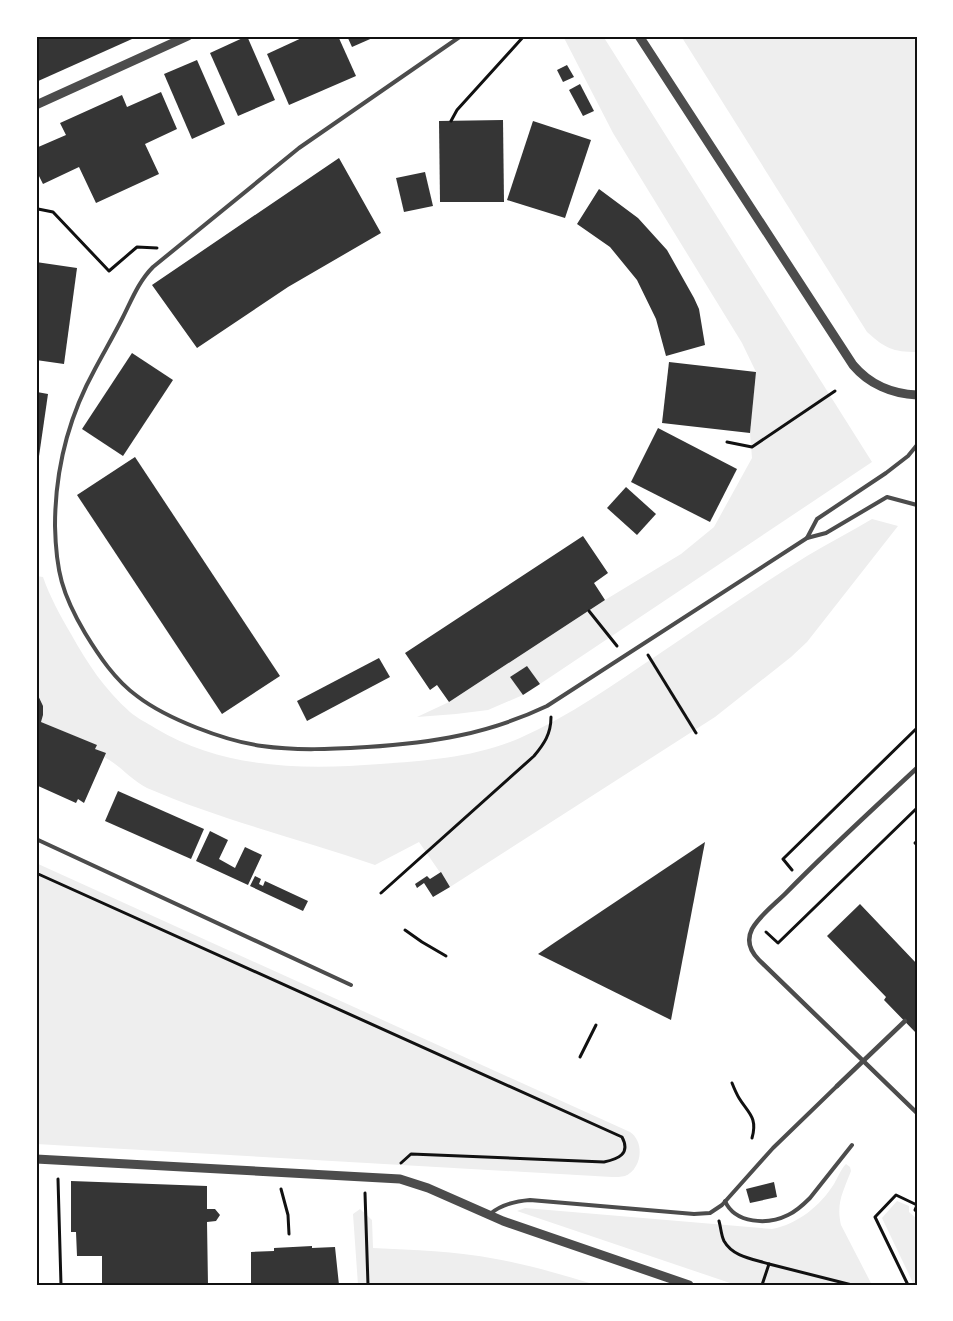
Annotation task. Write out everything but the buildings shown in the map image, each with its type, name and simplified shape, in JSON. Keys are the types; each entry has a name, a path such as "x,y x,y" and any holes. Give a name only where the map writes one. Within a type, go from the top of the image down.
{"street":[{"path":"36,106 188,36"},
{"path":"639,36 853,365 875,384 897,392 917,394"},
{"path":"917,768 757,922 751,931 749,945 754,956 917,1113"},
{"path":"837,1086 905,1022"},
{"path":"36,1159 374,1176 400,1179 489,1216 689,1285"}],"lane":[{"path":"461,36 299,148 175,248 153,267 139,285 90,378 74,414 60,466 55,514 56,547 59,575 63,589 79,622 112,672 136,696 149,705 182,721 218,735 250,744 289,748 349,748 442,740 468,735 502,725 547,706 807,538 826,533 887,497 917,505"},
{"path":"807,538 817,520 886,473 903,460 917,445"},
{"path":"36,839 351,985"},
{"path":"489,1216 509,1203 530,1200 706,1214 715,1210 725,1201 774,1148 837,1086"},
{"path":"725,1201 730,1210 746,1219 766,1221 786,1216 802,1206 810,1198 852,1145"}],"path":[{"path":"451,121 456,110 524,36"},
{"path":"38,209 53,212 109,270 137,247 175,248"},
{"path":"727,442 752,448 835,391"},
{"path":"588,611 626,656"},
{"path":"642,646 696,734"},
{"path":"381,893 534,756 547,740 549,734 551,718 547,706"},
{"path":"800,879 783,859 917,728"},
{"path":"757,922 778,943 917,808"},
{"path":"36,873 622,1137 625,1142 625,1150 622,1155 604,1162 411,1154 401,1163"},
{"path":"406,930 446,956"},
{"path":"580,1057 596,1025"},
{"path":"732,1083 739,1099 752,1115 754,1124 752,1138"},
{"path":"58,1179 61,1285"},
{"path":"281,1189 288,1215 289,1234"},
{"path":"365,1192 368,1285"},
{"path":"908,1285 875,1217 896,1195 917,1205 915,1210 917,1212"},
{"path":"715,1210 724,1239 730,1249 746,1258 852,1285"},
{"path":"762,1285 769,1264"}],"shaded area":[{"path":"563,36 603,36 872,462 540,684 527,666 510,677 523,695 488,710 417,717 449,702 605,600 681,554 714,527 752,458 750,433 756,372 742,343 613,133"},
{"path":"681,36 909,36 917,42 917,352 889,348 867,332"},
{"path":"872,519 898,526 807,642 791,657 715,717 450,887 419,842 375,865 261,829 203,810 147,788 104,757 105,753 95,749 96,745 41,722 42,706 36,691 36,576 43,577 77,645 112,695 130,712 181,742 208,752 264,764 322,767 398,763 452,757 487,750 520,738 556,720 625,677 788,568"},
{"path":"36,863 630,1132 638,1142 640,1155 635,1168 625,1176 612,1177 36,1144"},
{"path":"846,1164 850,1167 851,1171 840,1204 841,1225 872,1285 736,1285 517,1211 525,1208 772,1229 791,1223 815,1207 834,1184"},
{"path":"897,1201 909,1206 909,1212 917,1219 917,1285 914,1285 882,1218"},
{"path":"360,1209 372,1220 373,1248 434,1251 481,1256 534,1267 596,1285 358,1285 353,1214"}]}
